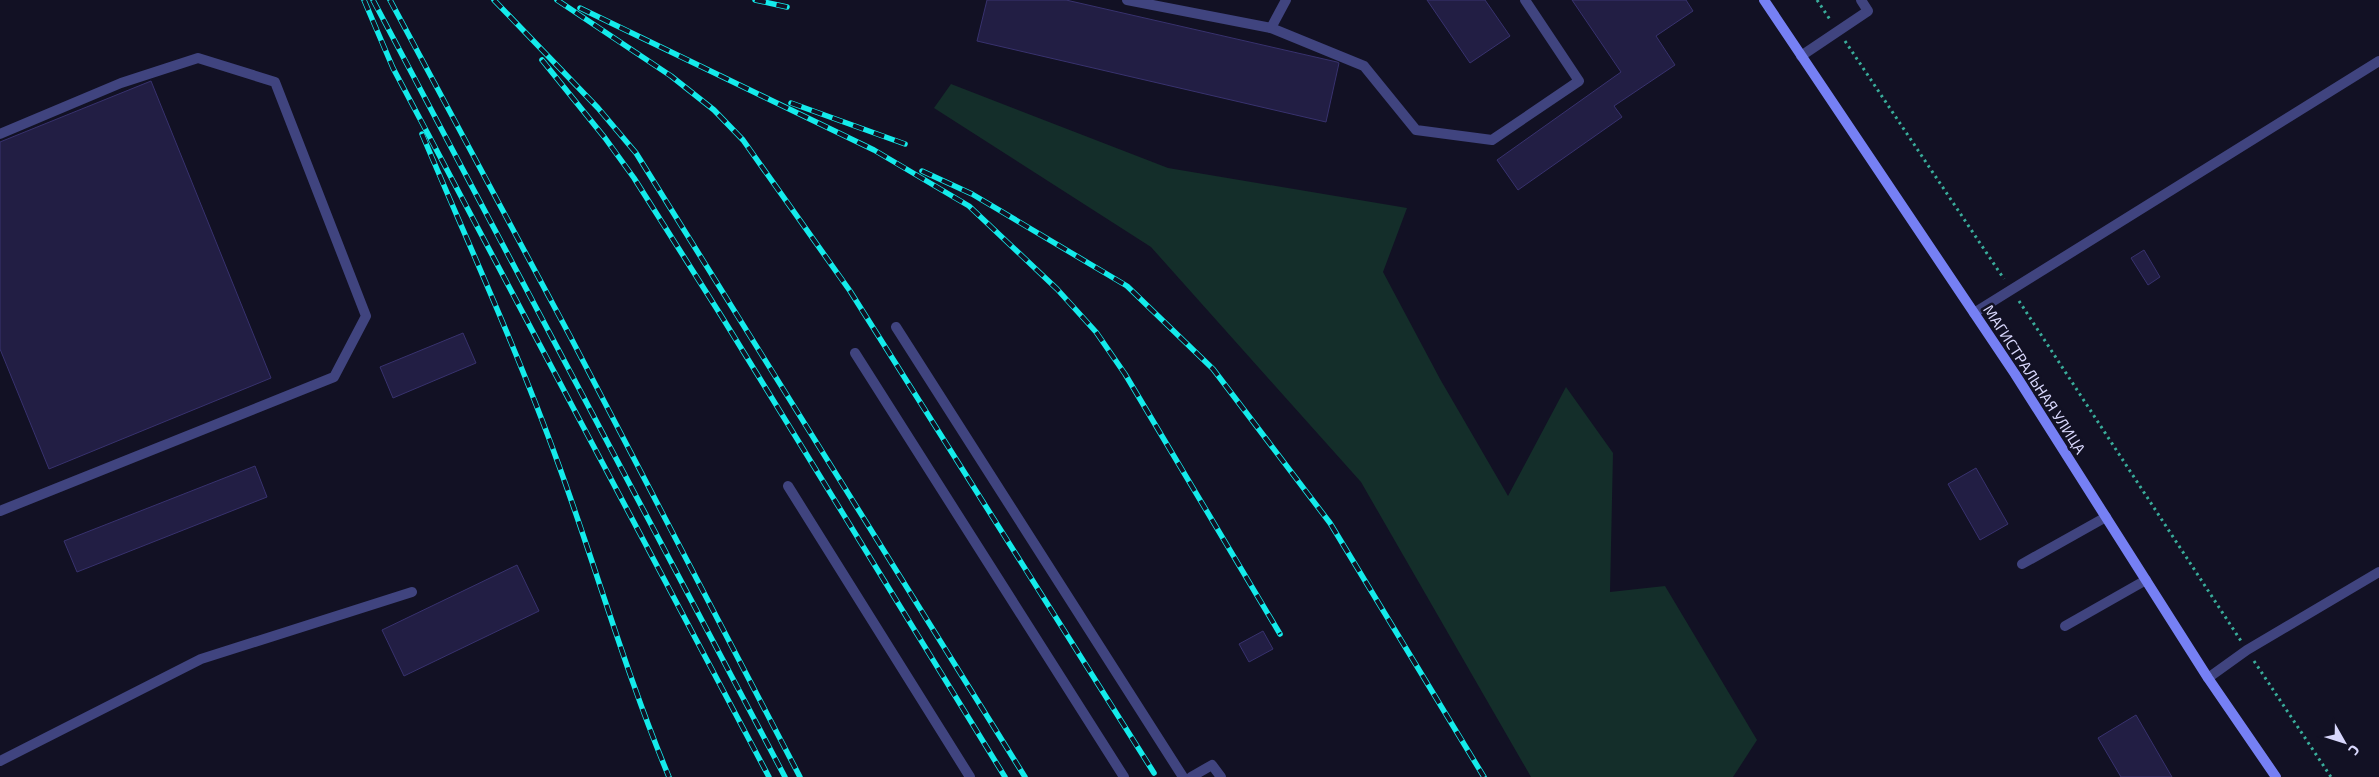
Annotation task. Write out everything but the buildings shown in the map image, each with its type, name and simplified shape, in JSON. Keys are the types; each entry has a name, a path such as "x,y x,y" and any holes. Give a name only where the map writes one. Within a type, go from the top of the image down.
{"street":[{"name":"МАГИСТРАЛЬНАЯ УЛИЦА","path":"1764,0 1974,313 2208,678 2276,777"}],"lane":[{"path":"1127,0 1272,28 1364,66 1416,130 1492,140 1579,80 1525,0"},
{"path":"1272,28 1286,0"},
{"path":"1801,56 1868,11 1861,0"},
{"path":"0,134 121,83 198,58 275,82 366,316 334,377 0,511"},
{"path":"1974,313 2013,291 2379,61"},
{"path":"896,327 1183,777"},
{"path":"855,353 1124,777"},
{"path":"788,486 970,777"},
{"path":"2022,564 2106,517"},
{"path":"2208,678 2247,650 2379,572"},
{"path":"2065,626 2146,580"},
{"path":"0,761 201,659 412,592"},
{"path":"1191,777 1212,765 1220,777"}],"path":[{"path":"1817,0 2013,291 2331,777"}],"green space":[{"path":"951,84 1168,168 1407,208 1383,272 1440,379 1508,496 1566,387 1613,453 1610,592 1665,586 1757,740 1733,777 1531,777 1361,482 1151,247 934,108"}],"railway":[{"path":"364,0 393,68 769,777"},
{"path":"373,0 785,777"},
{"path":"390,0 570,336 800,777"},
{"path":"494,0 598,108 636,153 1025,777"},
{"path":"557,0 671,76 714,110 743,140 850,291 1154,773"},
{"path":"755,0 787,7"},
{"path":"580,8 874,150 969,206 1057,289 1096,332 1125,374 1280,634"},
{"path":"542,60 605,138 634,178 722,317 1005,777"},
{"path":"791,103 905,144"},
{"path":"422,134 543,421 625,660 669,777"},
{"path":"922,171 972,194 1127,286 1213,369 1330,523 1484,777"}]}
